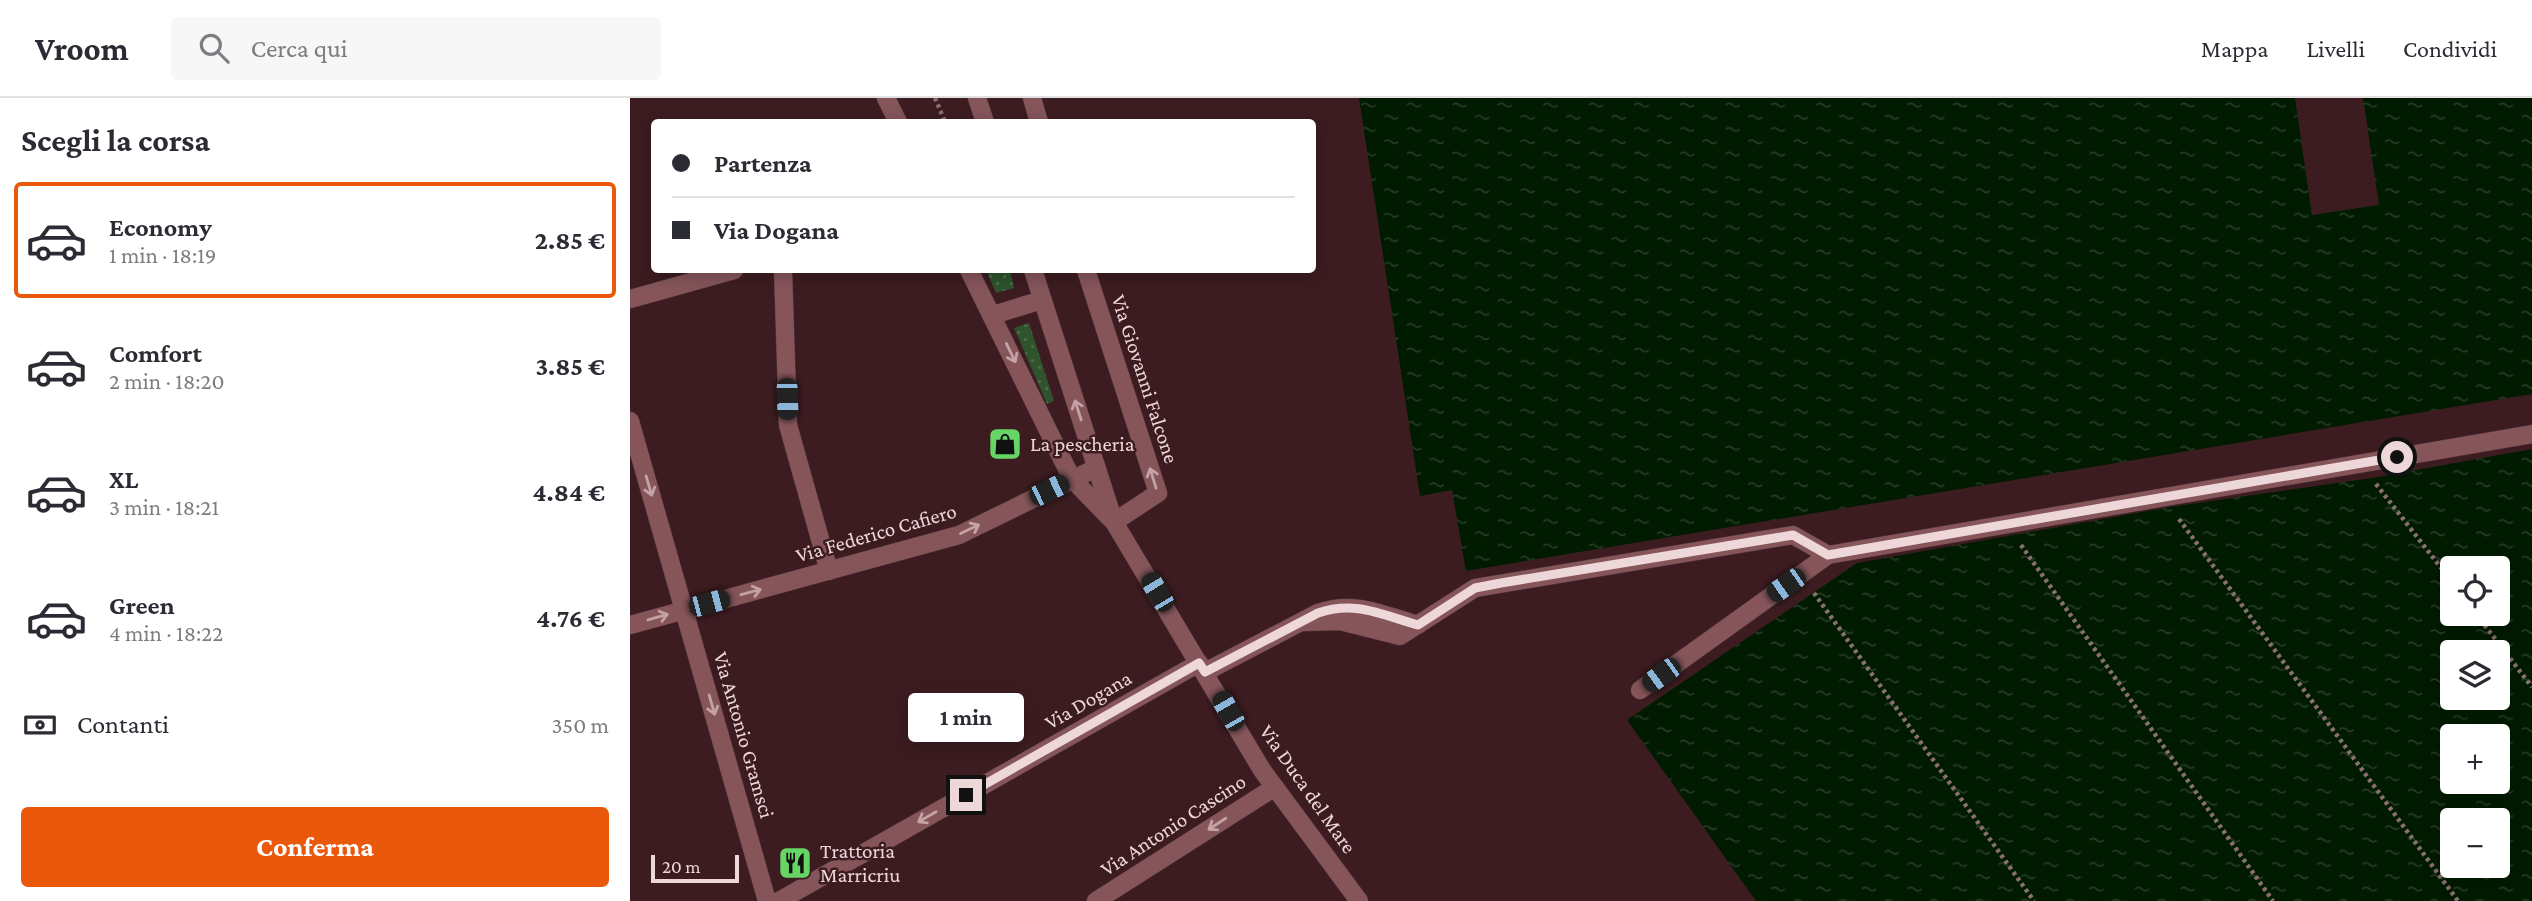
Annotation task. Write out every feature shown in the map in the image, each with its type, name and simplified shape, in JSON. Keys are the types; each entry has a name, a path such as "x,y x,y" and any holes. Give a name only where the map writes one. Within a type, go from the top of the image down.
{"street":[{"path":"886,98 896,119"},
{"path":"977,98 984,119"},
{"path":"1032,98 1039,119"},
{"path":"630,299 723,273"},
{"path":"783,273 788,425 829,571"},
{"name":"Via Duca del Mare","path":"972,273 1072,479 1114,522"},
{"name":"Via Duca del Mare","path":"1033,273 1114,522 1262,770 1359,901"},
{"name":"Via Giovanni Falcone","path":"1087,273 1158,493 1114,522"},
{"path":"993,316 1042,300"},
{"name":"Via Antonio Gramsci","path":"630,421 767,901"},
{"path":"1640,690 1828,555 2532,434"},
{"name":"Via Federico Cafiero","path":"630,625 959,535 1096,468"},
{"path":"1304,622 1340,621 1400,636 1475,588 1501,583 1793,535 1828,555"},
{"name":"Via Dogana","path":"779,901 1202,667 1304,622 1318,613 1336,607 1353,607 1418,625"},
{"name":"Via Antonio Cascino","path":"1096,901 1275,787"}],"path":[{"path":"935,98 944,119"},
{"path":"2372,478 2440,566"},
{"path":"2178,518 2458,901"},
{"path":"2015,536 2273,901"},
{"path":"1813,593 2034,901"},
{"path":"2485,626 2532,687"}],"shaded area":[{"path":"987,273 1011,273 1014,288 996,293"},
{"path":"1029,323 1054,401 1047,404 1014,328"}],"water":[{"path":"1359,98 2295,98 2312,215 2379,205 2363,98 2532,98 2532,394 1466,571 1452,490 1420,496"},
{"path":"2532,449 2532,901 1756,901 1627,720 1857,563 2170,507 2372,478"}],"place":[{"name":"La pescheria","path":"1005,444"},
{"name":"Trattoria Marricriu","path":"795,863"}],"route":[{"path":"966,795 1199,663 1205,672 1318,613 1336,607 1353,607 1418,625 1475,588 1501,583 1793,535 1828,555 2397,457"}]}
